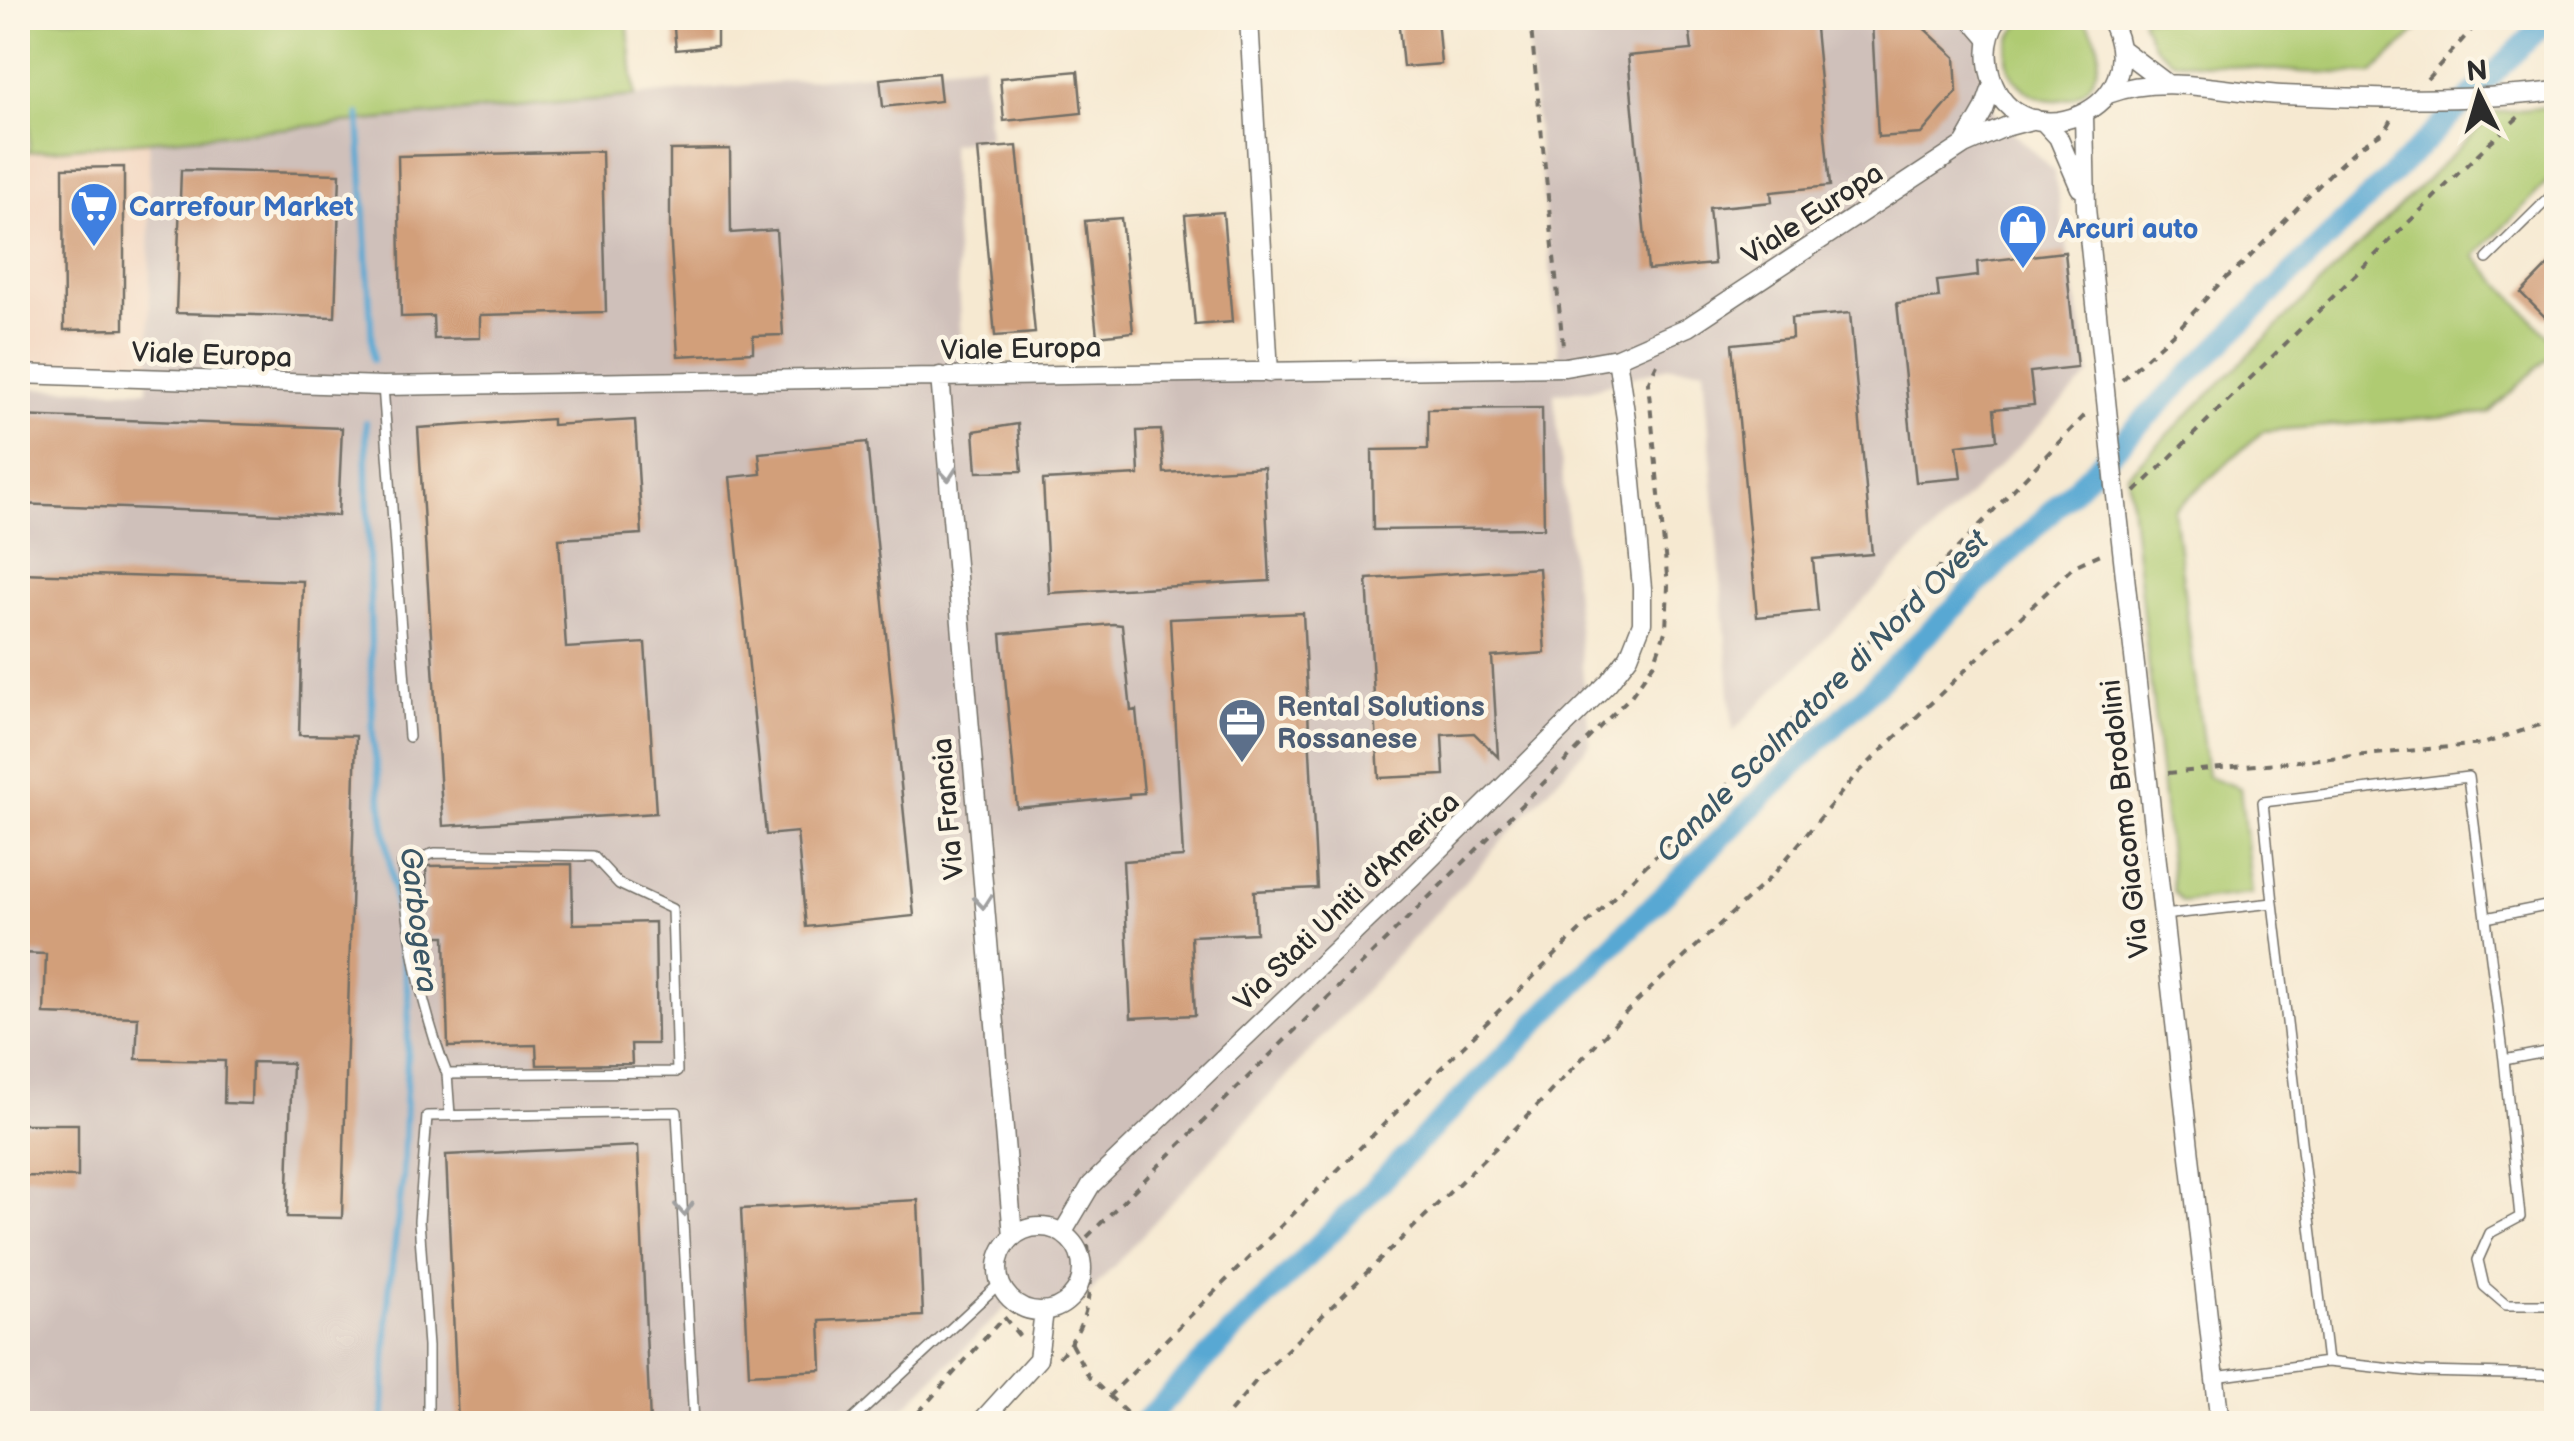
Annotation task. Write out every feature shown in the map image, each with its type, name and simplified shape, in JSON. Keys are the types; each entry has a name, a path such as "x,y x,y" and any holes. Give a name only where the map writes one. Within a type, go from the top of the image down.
{"street":[{"path":"1249,18 1269,373"},
{"path":"1970,18 1988,39"},
{"path":"1993,84 1987,62 1988,39 1998,18"},
{"path":"2108,94 2120,66 2121,50 2109,18"},
{"path":"2121,50 2166,83"},
{"path":"2084,114 2108,94 2127,87 2166,83 2274,94 2410,99 2542,93"},
{"name":"Viale Europa","path":"1964,145 1984,110 1993,84"},
{"name":"Via Giacomo Brodolini","path":"1993,84 2018,112 2039,120 2058,137 2086,208"},
{"name":"Viale Europa","path":"18,374 383,386 1565,367 1616,358 1688,328 1964,145 2005,127 2039,120 2071,120 2084,114"},
{"name":"Via Giacomo Brodolini","path":"2084,114 2086,208 2121,546 2220,1424"},
{"name":"Via Stati Uniti d'America","path":"1063,1232 1091,1185 1427,862 1608,683 1629,656 1642,623 1642,588 1626,419 1616,358"},
{"name":"Via Francia","path":"940,376 1013,1236"},
{"path":"1038,1226 1063,1232 1080,1252 1082,1278 1068,1301 1044,1311 1018,1304 1000,1283 999,1257 1013,1236 1038,1226"},
{"path":"978,1424 1038,1359 1044,1311"}],"lane":[{"path":"2486,260 2556,191"},
{"path":"383,386 409,737"},
{"path":"2328,1362 2263,802 2468,777 2520,1217 2490,1233 2478,1260 2484,1286 2506,1304 2556,1305"},
{"path":"447,1074 677,1072 672,909 619,884 593,856 435,853 402,864 408,925 427,1023 447,1074 450,1115"},
{"path":"2162,915 2273,903"},
{"path":"2486,918 2556,904"},
{"path":"2504,1060 2556,1050"},
{"path":"428,1424 428,1346 419,1221 427,1116 678,1112 694,1424"},
{"path":"848,1424 1000,1283"},
{"path":"2215,1377 2328,1362 2421,1372 2556,1375"}],"path":[{"path":"1530,18 1565,367"},
{"path":"1110,1396 1774,739 2107,392 2161,346 2347,158 2386,130 2395,113 2482,18"},
{"path":"2117,502 2542,93"},
{"path":"908,1424 1004,1317 1038,1359 1051,1366 1071,1344 1088,1310 1092,1274 1087,1237 1631,696 1654,663 1666,629 1668,586 1648,383 1658,363"},
{"path":"1220,1424 1261,1375 1514,1130 1632,1004 1773,875 1855,776 2074,566 2121,546"},
{"path":"2147,777 2194,769 2483,744 2548,722"},
{"path":"1071,1344 1089,1376 1138,1424"}],"shaded area":[{"path":"1526,18 1997,18 1976,58 1994,113 2054,172 2090,375 1733,731 1704,368 1668,367 1588,390 1554,393 1590,744 1074,1310 1027,1303 1006,1307 888,1424 18,1423 18,388 147,390 149,141 983,63 989,137 950,144 963,374 1559,361"},
{"path":"149,141 150,364 18,363 18,153"}],"green space":[{"path":"31,18 627,18 635,96 29,152"},
{"path":"2026,18 2082,18 2087,23 2099,53 2097,67 2085,88 2068,99 2048,99 2030,92 2015,79 2007,61 2010,40"},
{"path":"2141,18 2430,18 2372,74 2173,61 2153,45"},
{"path":"2556,106 2556,173 2475,256 2556,345 2556,350 2489,413 2263,431 2174,510 2207,776 2240,788 2252,894 2182,902 2173,891 2128,474 2494,113"}],"building":[{"path":"673,18 717,18 717,46 676,50"},
{"path":"1398,18 1437,18 1441,64 1403,67"},
{"path":"1688,18 1814,18 1830,186 1771,192 1772,202 1709,208 1714,264 1648,270 1628,56 1692,50"},
{"path":"1913,18 1955,57 1957,92 1921,134 1878,137 1872,23"},
{"path":"1078,71 1082,113 1004,121 1000,78"},
{"path":"938,73 941,101 883,107 880,79"},
{"path":"1017,146 1035,333 995,336 978,149"},
{"path":"730,149 731,233 776,230 783,335 753,336 753,352 678,356 670,230 670,150"},
{"path":"602,151 606,312 480,315 480,338 434,339 433,316 401,317 398,156"},
{"name":"Carrefour Market","path":"124,167 124,329 64,330 63,168"},
{"path":"181,170 340,174 335,317 176,313"},
{"path":"1223,212 1232,322 1195,325 1185,215"},
{"path":"1121,218 1133,332 1097,336 1085,221"},
{"path":"2065,252 2077,367 2030,372 2034,405 1994,409 1997,440 1957,445 1961,478 1916,482 1897,303 1939,298 1937,281 1978,276 1977,262"},
{"path":"2556,257 2556,309 2547,319 2521,293"},
{"path":"1850,313 1872,554 1813,559 1818,611 1757,617 1732,344 1792,338 1791,318"},
{"path":"1542,408 1544,528 1373,530 1372,450 1428,449 1428,409"},
{"path":"18,416 342,428 338,516 18,504"},
{"path":"552,419 552,425 635,420 642,534 559,539 566,648 645,643 656,813 443,826 418,428"},
{"path":"1018,424 1022,471 977,472 974,431"},
{"path":"1161,430 1164,473 1264,467 1270,581 1049,593 1043,480 1139,475 1137,431"},
{"path":"867,442 914,916 806,927 797,832 766,835 730,477 761,474 759,453"},
{"path":"1539,568 1545,653 1492,657 1498,757 1474,733 1442,735 1444,775 1379,778 1367,579"},
{"path":"18,573 303,581 299,735 356,736 342,1218 287,1217 292,1063 252,1062 251,1104 224,1103 225,1061 136,1059 138,1017 44,1014 46,954 18,953"},
{"path":"1303,613 1317,888 1254,891 1256,933 1191,936 1195,1015 1131,1018 1123,861 1183,857 1170,619"},
{"path":"1122,625 1144,793 1017,808 1001,634"},
{"path":"572,864 573,924 655,922 657,1044 631,1044 632,1064 537,1065 536,1045 448,1047 445,936 428,936 426,866"},
{"path":"18,1124 78,1124 78,1177 18,1176"},
{"path":"638,1146 650,1424 458,1424 446,1155"},
{"path":"918,1200 923,1316 820,1321 822,1370 749,1374 741,1209"}],"waterway":[{"name":"Canale Scolmatore di Nord Ovest","path":"1142,1424 1618,940 2550,18"},
{"name":"Garbogera","path":"359,115 373,360"},
{"name":"Garbogera","path":"366,422 373,741 409,1003 403,1177 389,1289 383,1424"}],"place":[{"name":"Carrefour Market","path":"94,248"},
{"name":"Arcuri auto","path":"2023,270"},
{"name":"Rental Solutions Rossanese","path":"1242,764"}]}
